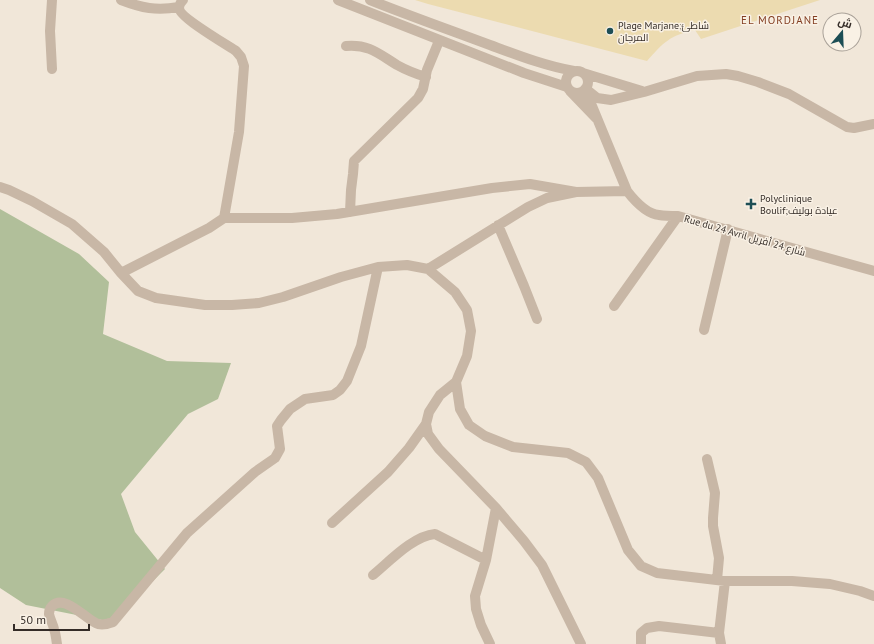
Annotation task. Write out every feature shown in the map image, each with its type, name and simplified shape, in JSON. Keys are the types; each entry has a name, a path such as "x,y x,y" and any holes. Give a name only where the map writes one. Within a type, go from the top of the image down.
{"street":[{"path":"52,0 50,31 52,69"},
{"path":"121,0 148,9 165,9 181,4"},
{"path":"338,0 568,89 576,93 583,91 587,86 587,79 579,72 571,72 566,77 566,84 568,89 598,121"},
{"path":"370,0 428,23 536,62 559,69 579,72 644,92"},
{"path":"181,4 179,10 190,21 236,51 241,57 244,66 239,132 224,218"},
{"path":"350,212 354,161 418,98 423,89 439,40"},
{"path":"346,46 356,45 373,49 406,70 426,77"},
{"path":"585,89 597,98 611,100 697,76 726,74 758,82 789,94 847,127 854,128 874,124"},
{"name":"Rue du 24 Avril شارع 24 أفريل","path":"585,89 627,191 637,203 658,215 678,216 874,271"},
{"path":"120,273 209,228 224,218 292,218 350,212 492,188 530,184 576,192"},
{"path":"0,187 26,198 72,224 104,252 120,273 138,291 156,298 198,304 232,305 259,303 277,299 341,277 378,268 407,265 428,269 455,292 467,310 470,331 467,356 456,382 440,395 429,412 426,424 409,448 388,472 332,523"},
{"path":"428,269 528,206 547,198 576,192 627,191"},
{"path":"614,306 678,216"},
{"path":"498,225 537,319"},
{"path":"704,330 728,230"},
{"path":"57,644 49,614 49,609 52,606 60,603 67,605 80,611 98,624 113,622 187,533 261,466 275,458 280,448 277,426 290,409 305,399 333,395 348,381 361,346 378,268"},
{"path":"456,382 460,408 469,425 484,436 513,446 568,452 586,462 598,478 628,550 641,566 657,573 721,580 792,581 822,584 860,591 874,596"},
{"path":"426,424 428,434 439,449 496,508 542,565 581,644"},
{"path":"707,459 715,493 713,526 719,558 721,580 721,644"},
{"path":"490,644 481,625 476,609 475,596 486,560 496,508"},
{"path":"373,575 408,546 429,535 435,534 486,560"},
{"path":"640,644 641,633 647,628 659,626 720,633"}],"green space":[{"path":"0,209 79,254 109,282 103,334 167,361 231,363 218,399 188,414 121,494 135,532 165,569 112,622 26,605 0,588"}],"sand":[{"name":"Plage Marjane;شاطئ المرجان","path":"415,0 820,0 701,39 695,30 679,34 658,49 647,61"}],"place":[{"name":"Plage Marjane;شاطئ المرجان","path":"610,31"},
{"name":"Polyclinique Boulif;عيادة بوليف","path":"751,204"}],"district":[{"name":"EL MORDJANE","path":"780,20"}]}
